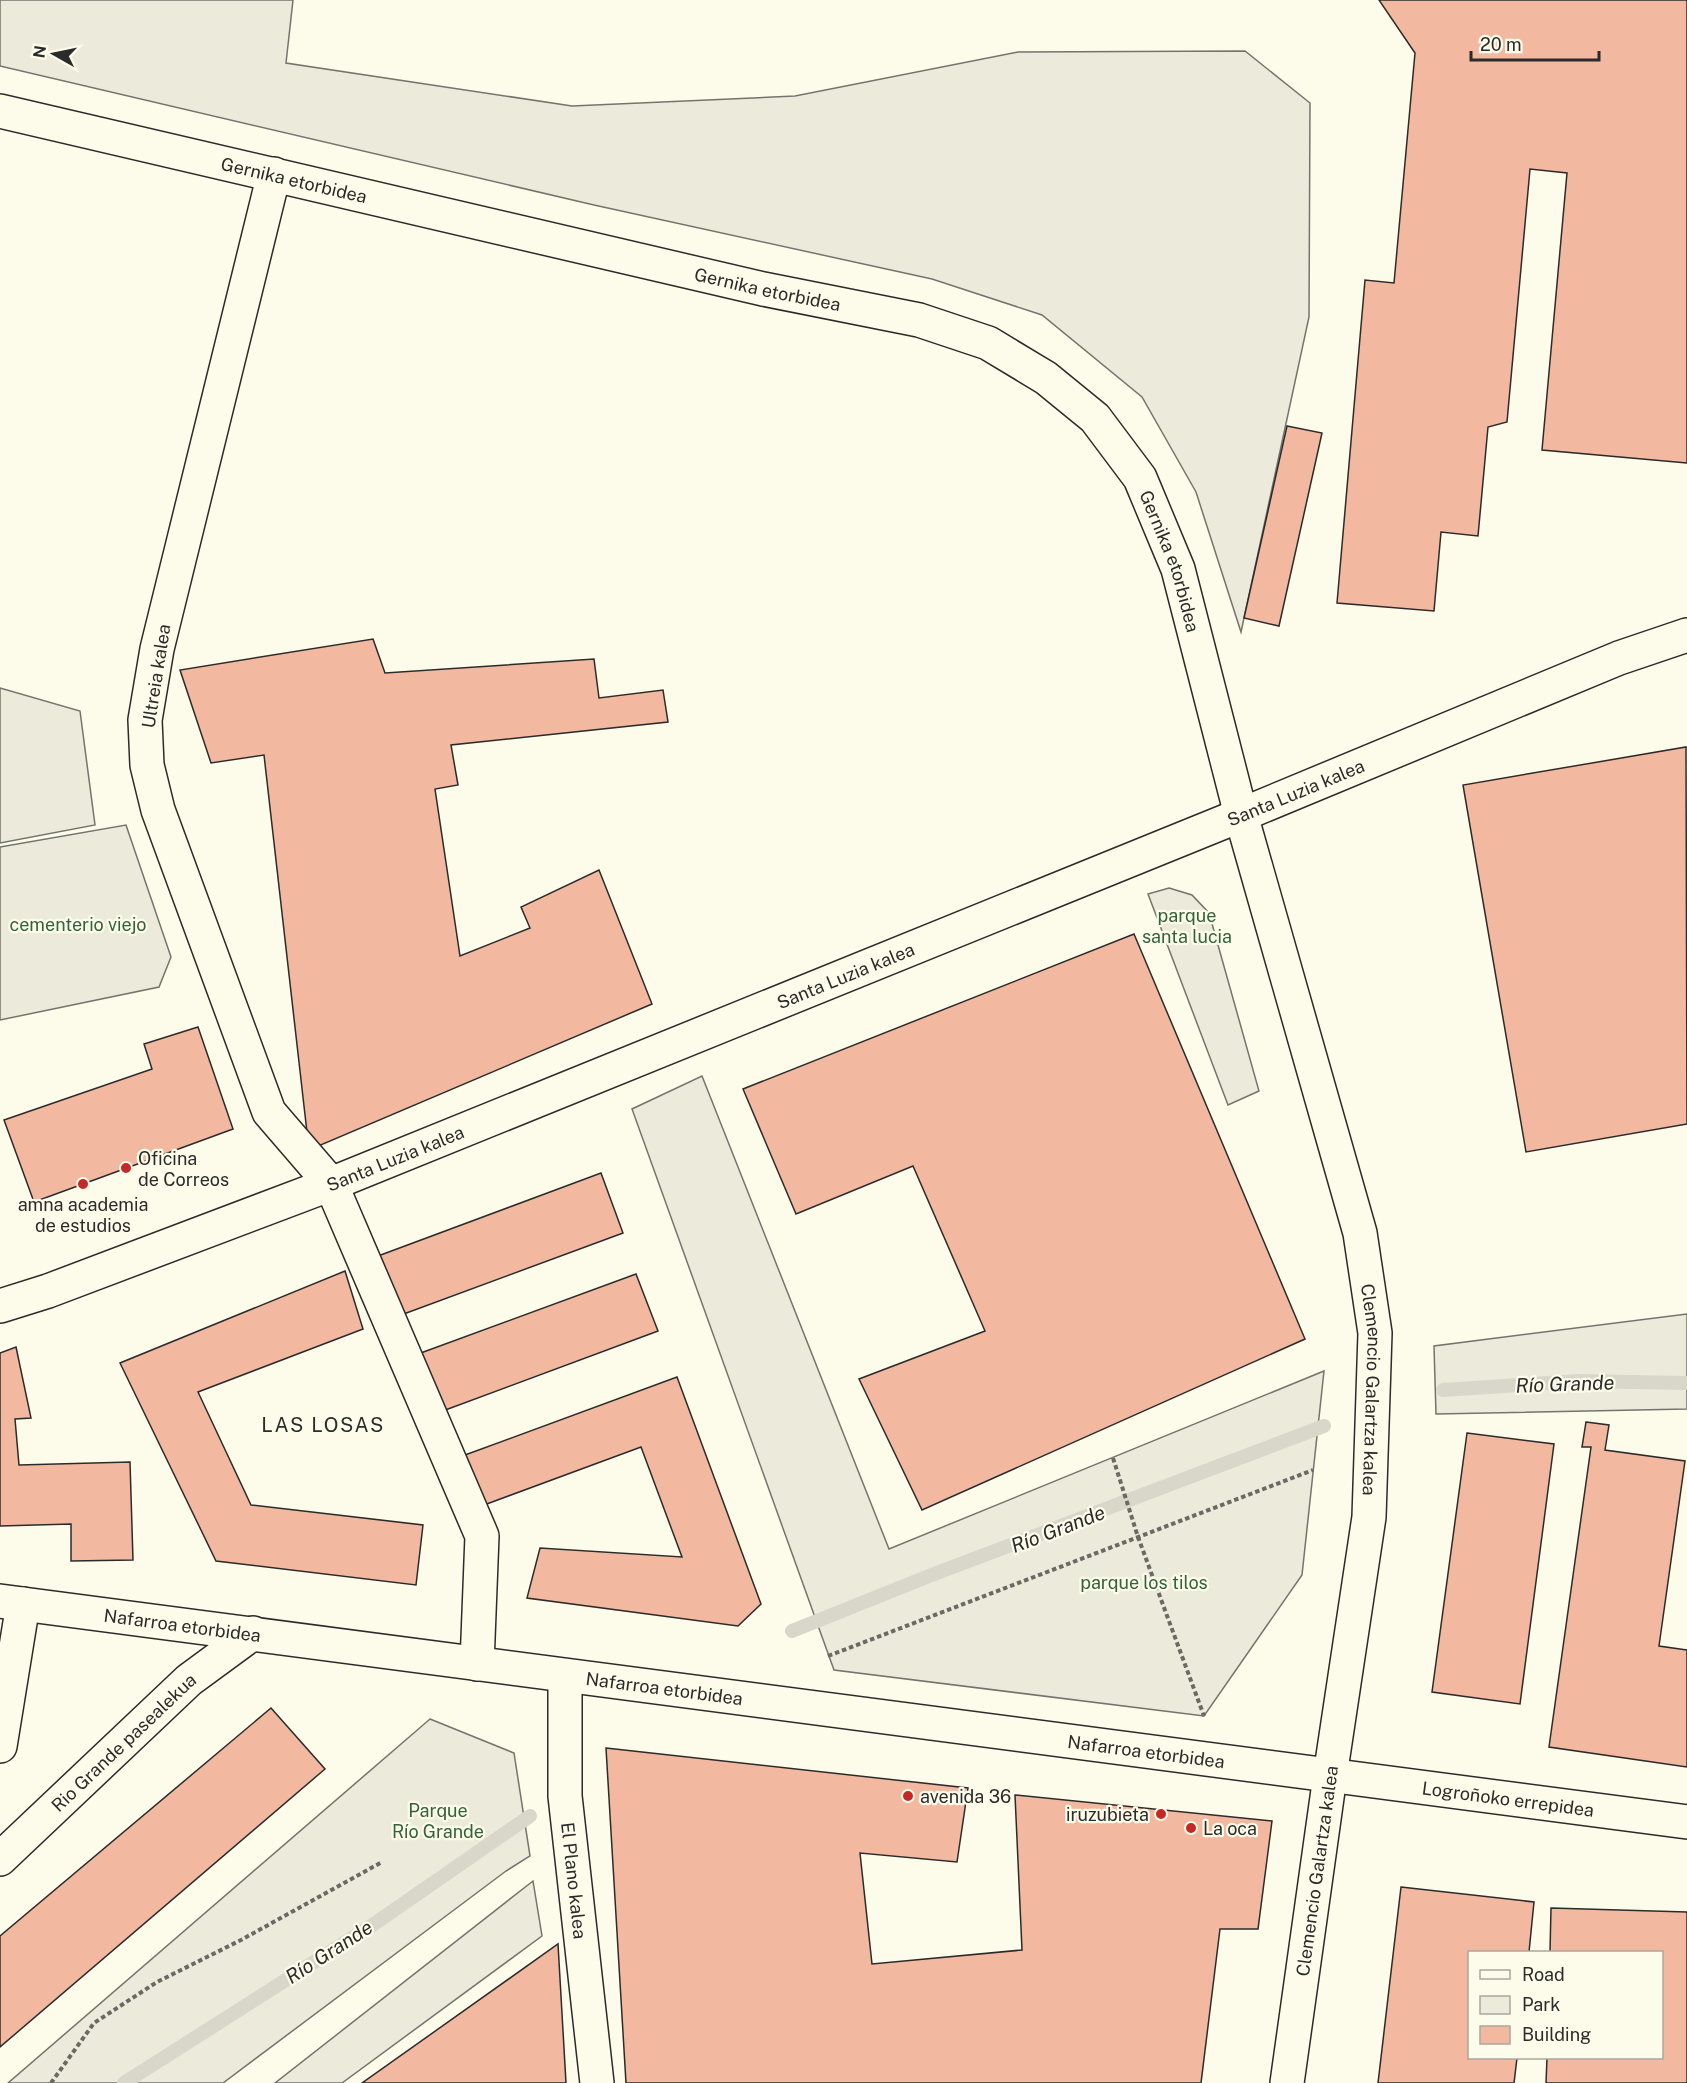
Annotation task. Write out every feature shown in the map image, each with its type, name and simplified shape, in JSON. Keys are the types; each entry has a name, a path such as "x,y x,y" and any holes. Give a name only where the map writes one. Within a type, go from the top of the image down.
{"street":[{"name":"Gernika etorbidea","path":"0,111 763,289 919,320 988,343 1046,378 1095,418 1140,478 1178,569 1241,815"},
{"name":"Ultreia kalea","path":"274,174 157,649 145,720 147,765 158,810 268,1112 331,1184 482,1536 477,1664"},
{"name":"Santa Luzia kalea","path":"0,1306 48,1292 331,1184 1241,815 1619,658 1687,634"},
{"name":"Clemencio Galartza kalea","path":"1241,815 1360,1233 1375,1333 1369,1517 1287,2083"},
{"name":"Nafarroa etorbidea","path":"12,1602 565,1677 1330,1776"},
{"path":"0,1746 12,1602"},
{"name":"Rio Grande pasealekua","path":"0,1859 189,1680 253,1633"},
{"name":"El Plano kalea","path":"565,1677 565,1796 597,2083"},
{"name":"Logroñoko errepidea","path":"1330,1776 1687,1822"}],"path":[{"path":"1113,1458 1138,1537 1204,1716"},
{"path":"828,1656 1313,1470"},
{"path":"51,2083 94,2023 157,1982 241,1940 382,1862"}],"green space":[{"path":"0,0 293,0 286,63 572,106 795,96 1018,52 1245,51 1310,103 1309,317 1241,632 1196,492 1142,397 1042,315 932,279 594,205 0,66"},
{"path":"0,688 80,711 95,825 0,843"},
{"name":"cementerio viejo","path":"126,825 171,957 159,987 0,1020 0,847"},
{"name":"parque santa lucia","path":"1169,888 1192,895 1209,913 1259,1091 1228,1105 1148,894"},
{"name":"parque los tilos","path":"702,1076 889,1549 1324,1371 1302,1575 1204,1716 834,1670 632,1109"},
{"path":"1687,1314 1687,1409 1436,1414 1434,1346"},
{"name":"Parque Río Grande","path":"430,1719 514,1753 530,1856 506,1871 223,2083 8,2083"}],"shaded area":[{"path":"533,1881 542,1936 342,2083 275,2083"}],"building":[{"path":"1379,0 1687,0 1687,463 1542,450 1567,173 1530,169 1507,422 1488,427 1478,536 1441,532 1434,611 1337,603 1365,280 1394,283 1415,53"},
{"path":"1287,426 1322,433 1279,626 1244,618"},
{"path":"373,639 385,673 594,659 599,698 663,690 668,722 451,745 458,785 435,789 460,956 530,928 521,907 599,870 652,1004 309,1150 264,755 211,763 180,670"},
{"path":"1686,747 1687,1124 1526,1152 1463,785"},
{"path":"1134,934 1305,1339 922,1510 859,1379 985,1331 913,1166 796,1214 743,1089"},
{"path":"198,1027 233,1129 34,1202 4,1120 152,1069 144,1044"},
{"path":"601,1173 623,1233 401,1315 378,1256"},
{"path":"345,1271 363,1329 198,1392 251,1505 423,1525 416,1585 216,1561 120,1363"},
{"path":"636,1274 658,1331 440,1412 418,1354"},
{"path":"16,1347 31,1418 15,1419 19,1465 130,1462 133,1560 71,1561 71,1524 0,1526 0,1353"},
{"path":"677,1377 761,1604 738,1626 527,1598 540,1548 682,1557 641,1447 484,1505 465,1455"},
{"path":"1586,1422 1609,1425 1605,1450 1685,1461 1659,1646 1687,1650 1687,1767 1549,1747 1591,1447 1582,1447"},
{"path":"1467,1433 1554,1444 1520,1704 1432,1692"},
{"path":"271,1708 325,1769 0,2047 0,1936"},
{"path":"606,1748 968,1788 957,1862 860,1853 872,1964 1022,1950 1015,1795 1272,1821 1258,1929 1220,1929 1201,2083 626,2083"},
{"path":"1401,1887 1534,1902 1529,1951 1468,1951 1468,2059 1517,2059 1514,2083 1378,2083"},
{"path":"1551,1908 1687,1912 1687,2083 1546,2083 1547,2059 1663,2059 1663,1951 1550,1951"},
{"path":"558,1944 566,2083 362,2083"}],"waterway":[{"name":"Río Grande","path":"1443,1390 1579,1381 1687,1383"},
{"name":"Río Grande","path":"792,1631 929,1576 1324,1426"},
{"name":"Río Grande","path":"124,2083 374,1924 530,1816"}],"place":[{"name":"Oficina de Correos","path":"126,1168"},
{"name":"amna academia de estudios","path":"83,1184"},
{"name":"avenida 36","path":"908,1796"},
{"name":"iruzubieta","path":"1161,1814"},
{"name":"La oca","path":"1191,1828"}],"district":[{"name":"LAS LOSAS","path":"323,1425"}]}
